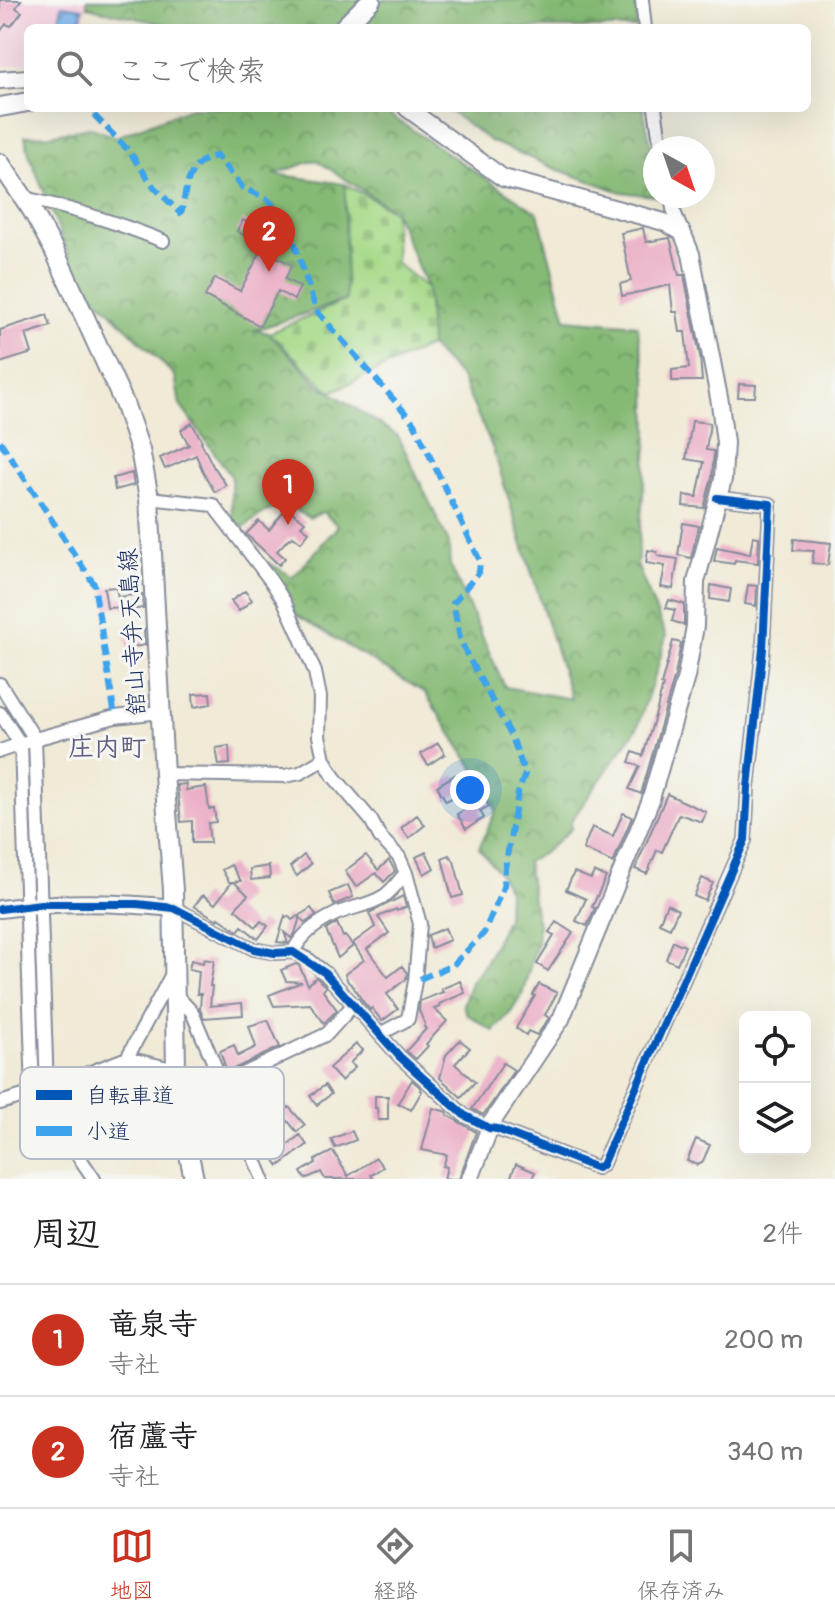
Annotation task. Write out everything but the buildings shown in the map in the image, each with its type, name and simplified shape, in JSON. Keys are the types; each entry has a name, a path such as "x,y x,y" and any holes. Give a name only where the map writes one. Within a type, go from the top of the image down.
{"main road":[{"path":"347,24 371,0"},
{"path":"0,107 24,103"},
{"name":"舘山寺弁天島線","path":"0,163 54,250 127,411 140,450 149,498 174,908 176,1067"},
{"name":"舘山寺弁天島線","path":"190,1159 194,1179"}],"street":[{"path":"642,0 645,24"},
{"path":"0,80 24,78"},
{"path":"412,112 503,178 664,222 682,232"},
{"path":"656,112 659,136"},
{"path":"24,198 54,204 163,241"},
{"path":"470,1179 489,1128 561,1019 650,802 686,677 695,626 696,582 723,479 725,443 691,254 673,208"},
{"path":"149,498 213,505 271,581 284,601 315,672 320,697 319,736 324,759 334,777 399,857 406,873 420,924 415,981 408,1019 380,1034"},
{"path":"0,909 33,905 137,904 174,908 254,949 293,952 325,973 400,1057 464,1115 489,1128 597,1168 602,1165 745,840 763,649 770,504 717,498"},
{"path":"0,684 35,739 33,1067"},
{"path":"0,751 115,717 161,712"},
{"path":"0,713 21,745 45,1067"},
{"path":"164,774 285,776 300,773 324,759"},
{"path":"293,952 298,941 312,929 335,914 385,895 406,873"},
{"path":"127,1058 175,968"},
{"path":"175,994 192,1012 215,1067"},
{"path":"258,1067 327,1034 354,1004"},
{"path":"104,1067 127,1058 164,1067"},
{"path":"0,1103 20,1097"},
{"path":"80,1159 94,1179"},
{"path":"254,1159 263,1179"}],"shaded area":[{"path":"0,0 88,0 84,24 24,24 24,64 0,66"}],"green space":[{"path":"87,0 636,0 637,24 163,24 87,7"},
{"path":"180,112 385,112 538,213 566,319 637,325 647,381 648,434 637,565 666,636 637,728 571,821 571,829 545,852 527,862 538,924 537,942 522,995 493,1031 467,1014 463,1005 471,982 485,963 507,918 508,890 499,872 479,848 496,810 476,772 425,693 288,610 250,552 293,577 338,526 323,512 309,518 286,504 265,512 244,527 232,520 231,476 180,405 175,376 78,279 29,154 25,136 50,135 89,127 116,137","holes":["316,160 394,211 427,288 430,346 461,378 493,449 571,699 505,687 450,565 449,543 398,436 318,384 269,333 255,330 346,300 345,184 274,174"]},
{"path":"451,112 644,112 649,136 643,136 643,195 621,192 490,141"},
{"path":"345,184 394,211 396,263 427,288 430,346 331,392 269,333 346,300"}],"water":[{"path":"62,5 83,8 80,24 59,24"}],"waterway":[{"path":"0,696 25,736"},
{"path":"28,748 33,901"},
{"path":"34,912 38,1056"}],"marked path":[{"path":"94,115 128,150 154,187 180,213 187,184 195,168 200,162 217,156 243,188 267,199 282,215 293,238 316,310 414,423 480,561 479,572 453,603 460,638 512,737 525,774 518,793 504,885 484,933 453,965 415,981"},
{"path":"0,441 94,584 115,717"}],"cycle path":[{"path":"0,909 41,904 137,904 174,908 254,949 293,952 325,973 400,1057 464,1115 489,1128 597,1168 602,1165 745,840 763,649 770,504 717,498"}],"place":[{"name":"宿蘆寺","path":"269,272"},
{"name":"竜泉寺","path":"288,525"}],"district":[{"name":"庄内町","path":"107,747"}]}
